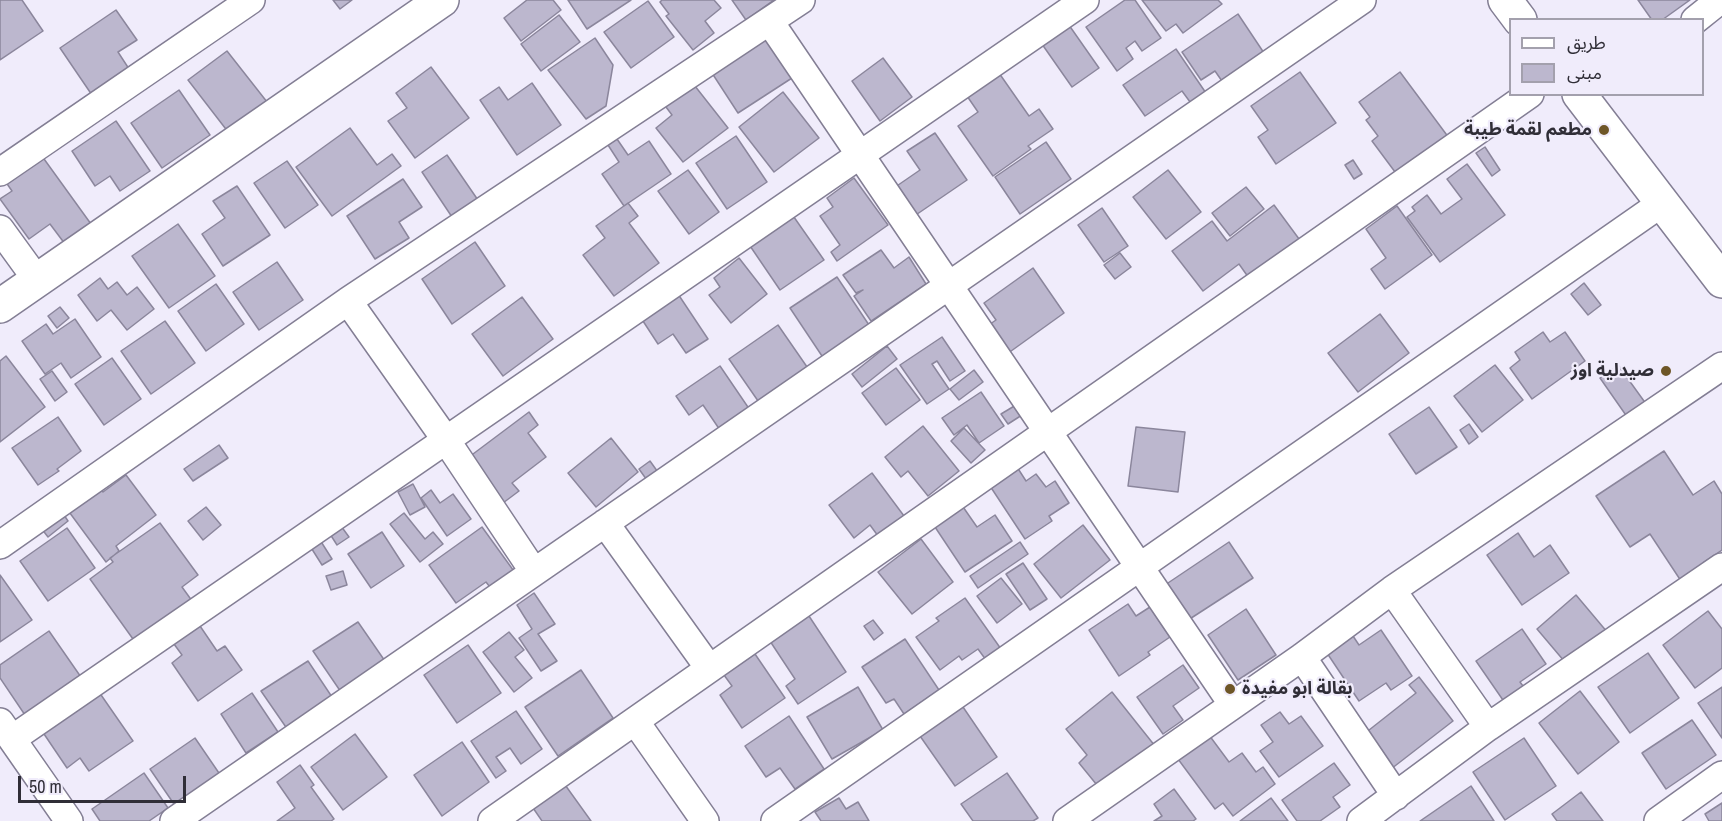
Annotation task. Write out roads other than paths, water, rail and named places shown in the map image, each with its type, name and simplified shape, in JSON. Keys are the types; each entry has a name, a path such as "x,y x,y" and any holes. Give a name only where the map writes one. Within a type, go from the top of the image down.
{"street":[{"path":"0,172 251,0"},
{"path":"0,306 442,0"},
{"path":"0,545 348,301 801,0"},
{"path":"69,821 6,730 446,440 1085,0"},
{"path":"174,821 1362,0"},
{"path":"1505,0 1518,18"},
{"path":"1698,18 1720,0"},
{"path":"770,22 1233,705"},
{"path":"492,821 1527,96"},
{"path":"1589,98 1662,203 1722,281"},
{"path":"775,821 1662,203"},
{"path":"0,229 37,280"},
{"path":"348,301 446,440 534,572"},
{"path":"1066,821 1302,657 1392,590 1722,366"},
{"path":"605,523 709,669"},
{"path":"1361,821 1488,727 1722,567"},
{"path":"1392,590 1488,727"},
{"path":"1302,657 1396,796"},
{"path":"635,721 705,821"},
{"path":"1658,821 1722,775"}],"place":[{"name":"مطعم لقمة طيبة","path":"1604,130"},
{"name":"صيدلية اوز","path":"1666,371"},
{"name":"بقالة ابو مفيدة","path":"1230,689"}]}
